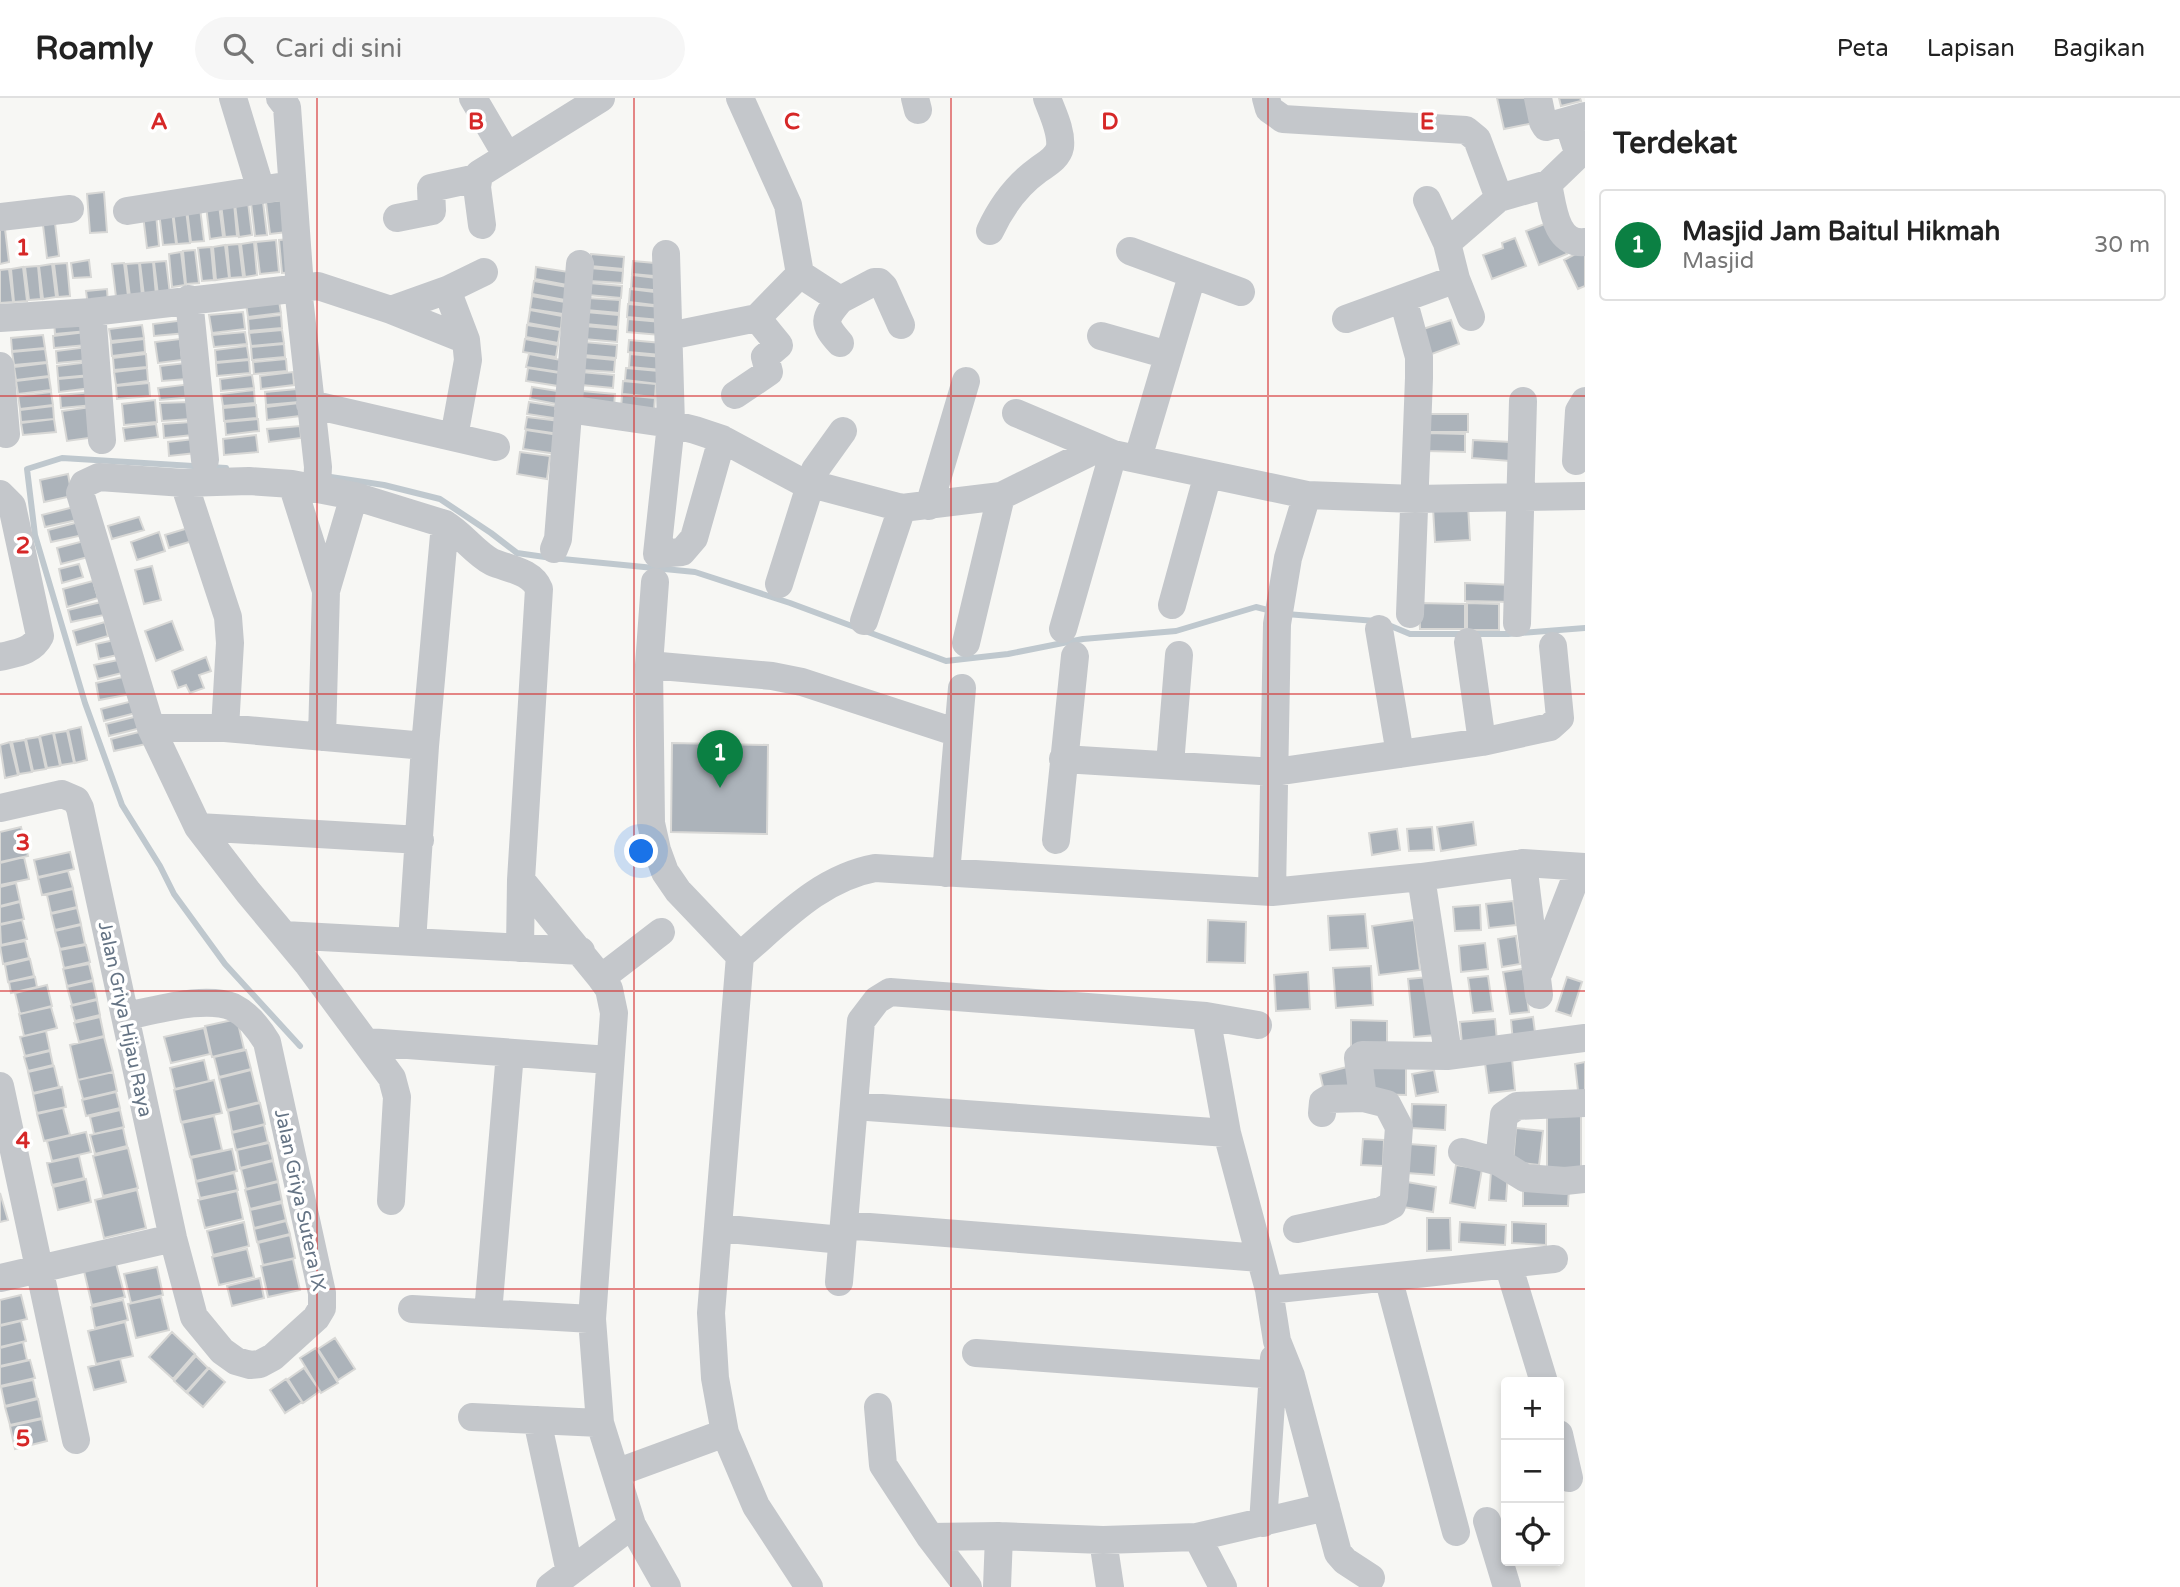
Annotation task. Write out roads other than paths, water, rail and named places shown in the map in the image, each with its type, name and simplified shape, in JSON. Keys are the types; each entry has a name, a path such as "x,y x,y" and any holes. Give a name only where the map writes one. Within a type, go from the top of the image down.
{"street":[{"path":"233,98 261,190"},
{"path":"473,98 507,156"},
{"path":"740,98 788,205 800,274 840,300"},
{"path":"990,231 998,213 1020,185 1053,160 1060,148 1047,98"},
{"path":"1447,243 1499,198 1548,184 1577,156 1576,119 1546,127 1538,98"},
{"path":"482,225 478,174 599,99"},
{"path":"291,101 292,185 298,288 310,404 311,480 326,591 322,737"},
{"path":"1268,104 1283,119 1466,130 1477,139 1499,198"},
{"path":"397,218 432,211 430,188 477,178"},
{"path":"1548,184 1559,228 1566,239 1574,243 1585,242"},
{"path":"127,211 292,185"},
{"path":"1427,200 1447,243 1471,317"},
{"path":"0,217 69,209"},
{"path":"1130,251 1241,292"},
{"path":"666,254 671,424 657,554 677,554 686,549 694,538 722,439"},
{"path":"554,549 558,539 580,264"},
{"path":"391,310 447,290 484,272"},
{"path":"668,336 757,318 800,274"},
{"path":"1063,629 1116,453 1168,355 1192,276"},
{"path":"1346,319 1457,279"},
{"path":"840,343 831,332 827,316 840,300 874,282 879,282 884,287 901,325"},
{"path":"0,318 92,312 318,286 391,310 466,340"},
{"path":"447,290 466,340 468,360 454,437"},
{"path":"189,299 205,460"},
{"path":"1403,299 1419,357 1409,614"},
{"path":"92,312 102,440"},
{"path":"735,396 769,372 765,357 779,345 757,318"},
{"path":"1101,337 1168,355"},
{"path":"0,366 6,434"},
{"path":"864,621 916,507 966,381"},
{"path":"1517,623 1523,401"},
{"path":"1576,461 1579,411 1585,401"},
{"path":"310,404 496,447"},
{"path":"568,409 671,424 722,439 810,485 916,507 1001,496 1116,453"},
{"path":"1016,414 1116,453 1307,495 1415,499 1585,496"},
{"path":"779,584 819,462 844,431"},
{"path":"1172,605 1208,474"},
{"path":"391,1201 396,1088 392,1078 368,1042 198,827 150,728 80,493 84,484 99,477 184,483 311,480 445,524 491,561 529,576 539,589 521,880 520,948"},
{"path":"184,483 228,617 230,643 225,728"},
{"path":"0,657 24,651 36,644 40,636 12,506 1,494"},
{"path":"1272,892 1277,624 1288,558 1307,495"},
{"path":"326,591 354,496"},
{"path":"966,643 1001,496"},
{"path":"412,942 425,746 445,524"},
{"path":"655,582 649,665 651,823 657,850 665,872 678,891 740,956"},
{"path":"1380,629 1400,754"},
{"path":"1468,642 1482,742"},
{"path":"1063,759 1275,772 1482,742 1550,727 1560,718 1553,646"},
{"path":"1170,764 1179,655"},
{"path":"1056,841 1075,656"},
{"path":"649,665 772,676 802,682 958,733"},
{"path":"946,873 962,688"},
{"path":"150,728 225,728 425,746"},
{"name":"Jalan Griya Hijau Raya","path":"0,808 62,794 76,800 80,808 173,1238"},
{"path":"198,827 420,840"},
{"path":"809,1587 756,1506 725,1433 715,1378 711,1313 740,956 804,900 853,872 875,867 1272,892 1421,877 1523,863 1582,867 1539,984 1523,863"},
{"path":"1421,877 1446,1040"},
{"path":"521,880 609,989 614,1013 592,1319 600,1423 632,1525 667,1587"},
{"path":"601,978 661,932"},
{"path":"284,935 581,951"},
{"path":"839,1282 861,1021 877,1000 890,992 1206,1016 1258,1025"},
{"name":"Jalan Griya Sutera IX","path":"125,1016 206,1002 234,1007 258,1028 267,1042 322,1293 322,1308 316,1318 273,1357 260,1364 250,1365 236,1361 222,1351 194,1317 173,1238"},
{"path":"1206,1016 1227,1133 1269,1290 1282,1375 1326,1507 1338,1553 1345,1561 1371,1578"},
{"path":"1363,1098 1358,1058 1362,1055 1447,1056 1585,1038"},
{"path":"368,1042 609,1060"},
{"path":"488,1313 510,1053"},
{"path":"0,1086 76,1440"},
{"path":"1297,1229 1381,1211 1392,1205 1394,1197 1399,1127 1387,1104 1363,1098 1328,1099 1323,1101 1322,1113"},
{"path":"1499,1162 1504,1115 1511,1108 1585,1103"},
{"path":"854,1106 1227,1133"},
{"path":"1462,1152 1499,1162 1525,1178 1565,1181 1585,1179"},
{"path":"718,1228 1260,1258"},
{"path":"0,1278 173,1238"},
{"path":"1269,1290 1554,1259"},
{"path":"1508,1264 1542,1377"},
{"path":"1388,1277 1456,1532"},
{"path":"412,1309 592,1319"},
{"path":"976,1353 1282,1375"},
{"path":"1263,1523 1282,1375"},
{"path":"877,1407 883,1465 930,1537 968,1587"},
{"path":"472,1417 600,1423"},
{"path":"537,1420 560,1580 632,1525"},
{"path":"616,1473 725,1433"},
{"path":"1560,1440 1570,1478"},
{"path":"930,1537 999,1536 1103,1540 1197,1537 1326,1507"},
{"path":"1487,1521 1507,1587"},
{"path":"997,1587 999,1536"},
{"path":"1197,1537 1223,1587"},
{"path":"1103,1540 1110,1587"}],"waterway":[{"path":"226,468 62,458 27,469 35,535 85,703 122,805 174,894 225,964 300,1046"},
{"path":"324,476 384,485 440,499 517,553 695,572 790,603 946,661 1008,654 1083,639 1176,631 1256,607 1272,611"},
{"path":"1286,614 1376,621"},
{"path":"1386,624 1410,634 1508,634 1585,628"}],"place":[{"name":"Masjid Jam Baitul Hikmah","path":"720,788"}]}
